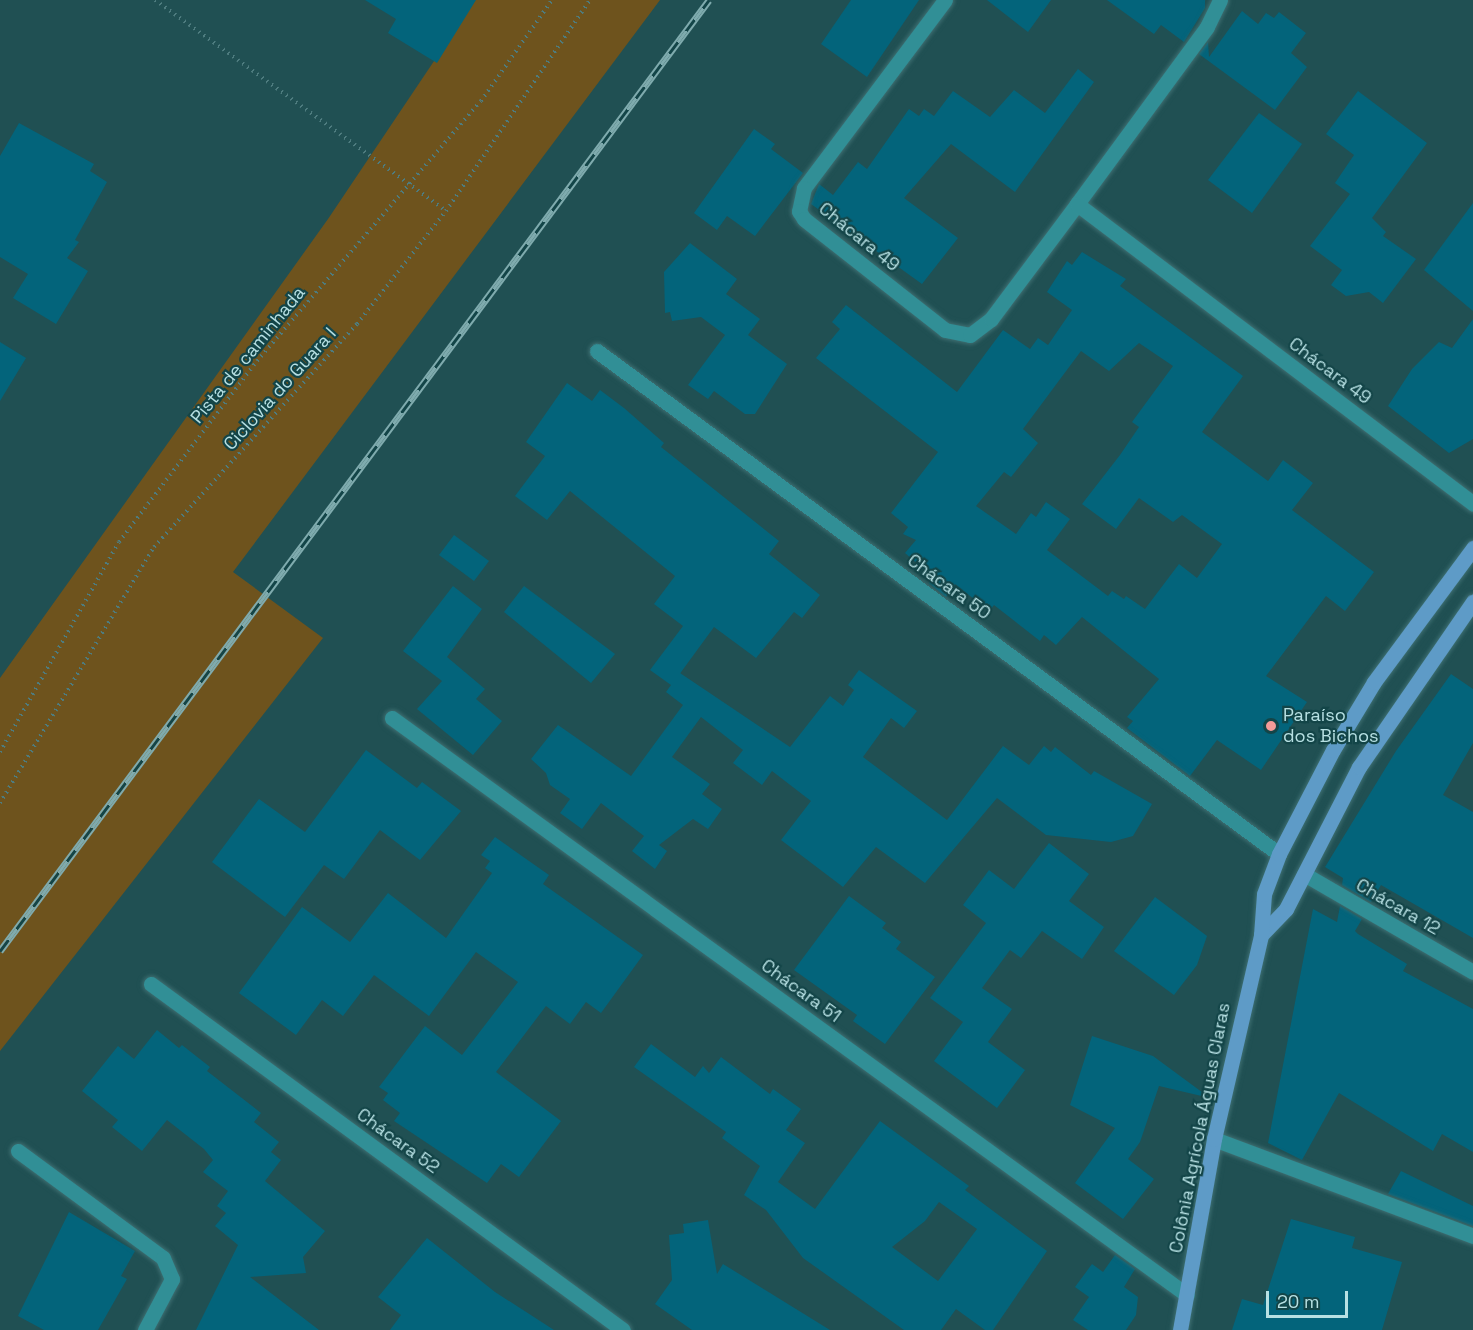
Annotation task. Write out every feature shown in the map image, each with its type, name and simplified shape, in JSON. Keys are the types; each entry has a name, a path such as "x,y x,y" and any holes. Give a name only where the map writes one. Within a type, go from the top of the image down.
{"main road":[{"name":"Colônia Agrícola Águas Claras","path":"1180,1330 1214,1139 1261,935 1264,894 1279,854 1312,787 1374,682 1473,548"},
{"path":"1261,935 1286,909 1359,767 1473,602"}],"street":[{"name":"Chácara 49","path":"945,0 804,188 799,211 804,219 945,330 970,335 991,319 1211,21 1221,0"},
{"name":"Chácara 49","path":"1077,204 1473,504"},
{"name":"Chácara 50","path":"597,351 1279,854"},
{"name":"Chácara 51","path":"392,718 1187,1295"},
{"name":"Chácara 12","path":"1305,874 1473,972"},
{"name":"Chácara 52","path":"151,984 622,1330"},
{"path":"1214,1139 1473,1236"},
{"path":"18,1151 163,1258 172,1279 145,1330"}],"path":[{"path":"155,0 412,182 446,211"},
{"name":"Pista de caminhada","path":"0,752 119,542 257,361 481,101 552,0"},
{"name":"Ciclovia do Guara I","path":"0,802 154,547 357,324 446,211 590,0"}],"shaded area":[{"path":"475,0 660,0 233,572 323,638 0,1051 0,678 328,219"}],"building":[{"path":"365,0 476,0 437,63 388,33 396,19"},
{"path":"851,0 919,0 867,77 821,44"},
{"path":"987,0 1051,0 1028,32"},
{"path":"1107,0 1205,0 1205,8 1184,42 1161,25 1154,34"},
{"path":"1242,11 1258,24 1266,13 1274,18 1279,12 1306,33 1291,53 1307,67 1275,110 1199,54 1208,42 1209,57"},
{"path":"1078,69 1094,82 1015,192 951,144 904,198 958,238 922,284 811,204 819,184 833,195 858,162 867,169 909,109 919,116 924,109 934,116 953,91 990,117 1014,90 1045,113"},
{"path":"1358,91 1427,143 1372,218 1386,232 1383,236 1416,259 1383,303 1369,292 1346,296 1331,285 1342,270 1310,246 1350,194 1335,183 1354,155 1326,134"},
{"path":"1259,113 1302,144 1252,213 1208,180"},
{"path":"19,123 94,164 90,171 107,182 75,240 79,242 67,258 88,271 56,324 13,298 28,274 0,257 0,156"},
{"path":"754,129 775,144 771,149 803,173 755,236 727,216 717,230 694,213"},
{"path":"1473,203 1473,311 1424,270"},
{"path":"690,243 737,279 726,294 760,319 748,335 787,364 755,414 745,414 714,391 708,399 688,385 725,335 701,317 672,321 670,312 665,313 664,272"},
{"path":"1082,252 1126,279 1120,286 1243,376 1202,432 1268,481 1283,460 1313,483 1292,510 1374,572 1345,611 1326,596 1266,676 1307,702 1261,770 1217,740 1190,776 1127,728 1133,721 1127,717 1159,679 1082,617 1056,645 1044,635 1040,641 994,605 989,611 955,584 946,597 929,583 933,577 905,553 916,540 903,534 908,527 891,513 938,452 816,358 840,329 832,322 846,305 957,392 1003,330 1030,349 1038,338 1048,345 1072,310 1047,292 1067,261 1072,265","holes":["1139,343 1173,366 1132,422 1139,427 1082,504 1116,529 1139,498 1173,522 1182,515 1222,544 1197,578 1179,564 1145,609 1126,596 1124,599 1112,591 1108,596 1047,550 1070,519 1046,502 1036,517 1031,513 1016,534 976,506 1004,472 1011,477 1038,443 1023,429 1081,351 1109,371"]},
{"path":"1473,319 1473,439 1449,453 1388,406 1412,369 1439,342 1452,348"},
{"path":"0,342 26,358 0,401"},
{"path":"567,383 592,401 600,390 624,408 664,443 661,447 779,541 769,554 820,595 802,618 794,612 756,658 714,627 680,673 790,747 830,696 843,706 854,690 848,685 859,670 917,711 904,728 891,718 863,757 947,820 1003,746 1029,765 1044,746 1051,752 1055,747 1091,775 1094,771 1152,804 1133,836 1111,842 1046,835 997,798 925,883 876,847 843,887 781,840 811,801 772,771 762,785 733,763 743,750 701,717 672,757 710,784 702,794 722,809 708,829 693,819 659,845 667,851 655,869 632,851 644,836 601,803 582,829 560,813 570,799 550,785 546,773 531,759 558,725 631,776 683,705 666,692 671,685 650,670 683,626 654,604 675,576 570,491 547,520 515,496 545,456 526,442"},
{"path":"454,535 489,561 474,581 439,555"},
{"path":"453,586 482,609 447,657 485,689 476,699 502,721 473,755 417,709 442,681 403,651"},
{"path":"524,586 615,654 591,683 504,612"},
{"path":"1451,674 1473,689 1473,743 1443,795 1473,812 1473,938 1381,885 1371,902 1342,885 1343,878 1325,867 1396,751"},
{"path":"366,750 417,788 422,782 461,811 420,860 380,830 344,879 324,865 285,917 212,862 259,799 305,832"},
{"path":"495,837 549,875 543,884 643,955 601,1013 586,1002 570,1024 546,1006 496,1072 561,1121 519,1177 501,1164 487,1183 394,1121 400,1113 383,1100 388,1093 379,1087 425,1026 462,1055 518,982 476,952 429,1016 374,975 343,1016 322,1000 296,1035 239,993 302,907 350,942 388,893 446,938 492,873 485,868 490,861 481,855"},
{"path":"1049,843 1089,874 1069,901 1104,927 1082,959 1042,931 1021,958 1010,950 982,988 1012,1009 988,1042 1025,1070 997,1108 934,1061 963,1022 930,998 986,923 963,905 989,870 1014,889"},
{"path":"849,896 886,923 882,928 901,942 896,949 935,977 885,1044 853,1021 857,1015 794,970"},
{"path":"1155,897 1207,936 1197,965 1174,995 1114,951"},
{"path":"1340,906 1362,919 1355,931 1358,934 1407,964 1403,971 1473,1009 1473,1152 1442,1134 1433,1151 1339,1093 1302,1160 1268,1143 1313,909 1337,922"},
{"path":"157,1030 179,1048 182,1045 210,1067 207,1071 261,1113 254,1122 279,1142 271,1152 281,1160 265,1181 325,1231 303,1257 306,1273 250,1277 319,1330 196,1330 238,1245 215,1226 226,1213 217,1206 228,1191 203,1172 213,1160 204,1149 167,1120 142,1151 112,1127 118,1120 82,1091 118,1046 134,1059"},
{"path":"1092,1036 1153,1056 1210,1098 1159,1086 1140,1142 1128,1159 1154,1179 1123,1219 1075,1183 1115,1128 1070,1105"},
{"path":"651,1044 695,1077 703,1066 709,1073 721,1057 770,1094 773,1089 801,1109 786,1130 805,1143 778,1182 815,1209 880,1121 969,1186 965,1190 1047,1251 993,1330 985,1330 956,1309 941,1330 904,1330 803,1258 766,1210 744,1195 760,1166 722,1138 726,1132 634,1067","holes":["939,1202 977,1229 938,1281 892,1247 925,1221"]},
{"path":"1401,1171 1473,1206 1473,1226 1388,1194"},
{"path":"69,1212 135,1251 121,1276 127,1279 98,1330 44,1330 18,1316"},
{"path":"1291,1219 1355,1237 1352,1248 1402,1262 1382,1330 1232,1330 1242,1299 1263,1305"},
{"path":"708,1220 717,1274 723,1264 830,1330 692,1330 655,1304 672,1280 669,1235 684,1233 683,1224"},
{"path":"427,1238 495,1292 554,1330 390,1330 401,1315 378,1297"},
{"path":"1115,1255 1135,1269 1124,1287 1138,1297 1136,1315 1126,1330 1088,1330 1073,1320 1089,1297 1075,1287 1092,1264 1103,1272"}],"railway":[{"path":"0,951 709,0"}],"place":[{"name":"Paraíso dos Bichos","path":"1271,726"}]}
